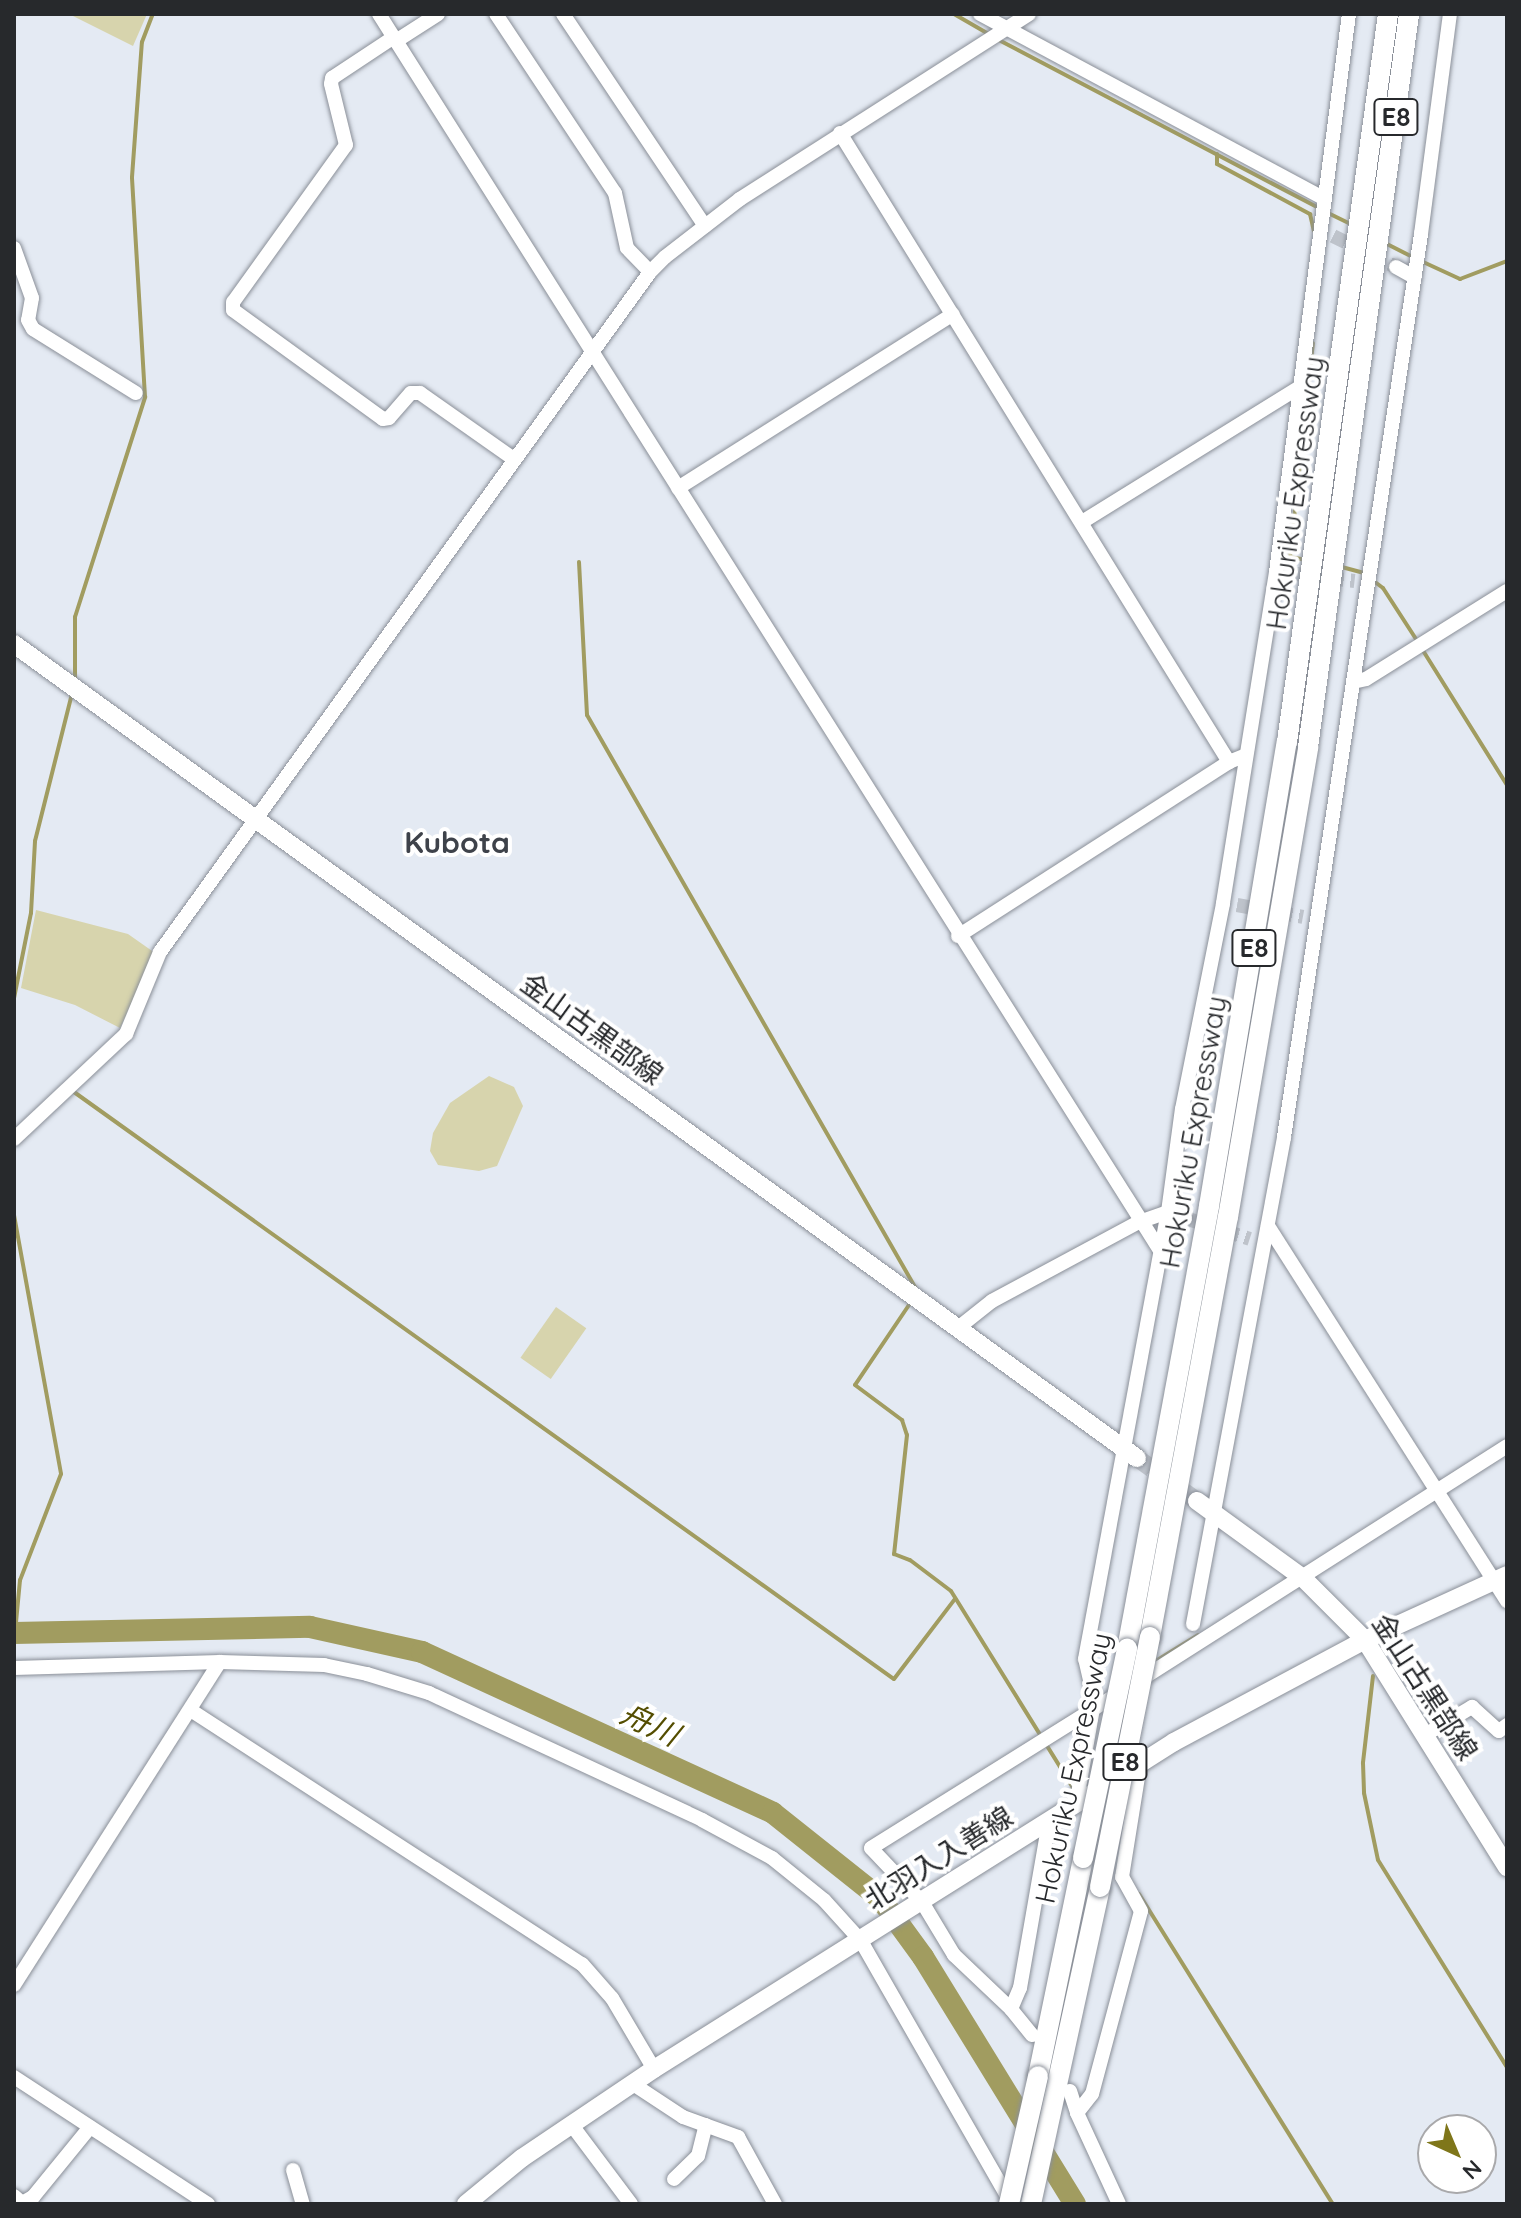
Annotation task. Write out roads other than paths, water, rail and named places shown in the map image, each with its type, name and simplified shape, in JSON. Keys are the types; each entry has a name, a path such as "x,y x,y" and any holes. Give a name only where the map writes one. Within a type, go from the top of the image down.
{"highway":[{"name":"Hokuriku Expressway","path":"1010,2204 1127,1649 1259,914 1359,243 1388,14"},
{"name":"Hokuriku Expressway","path":"1031,2204 1063,2092 1150,1637 1278,933 1379,253 1409,14"}],"main road":[{"name":"金山古黒部線","path":"14,644 1130,1453"},
{"name":"金山古黒部線","path":"1197,1501 1303,1578 1365,1640 1507,1867"},
{"name":"北羽入入善線","path":"466,2204 571,2124 654,2069 1228,1711 1365,1640 1501,1578"}],"street":[{"path":"379,14 958,936 1159,1249"},
{"path":"438,14 332,78 346,145 233,302 233,310 383,419 389,418 411,393 420,393 514,459"},
{"path":"496,14 615,193 627,248 650,272"},
{"path":"563,14 705,226"},
{"path":"980,14 1325,199"},
{"path":"14,1139 126,1034 160,952 650,272 705,226 840,133 1029,14"},
{"path":"1076,1805 1093,1709 1093,1693 1085,1659 1130,1453 1182,1109 1230,904 1244,756 1282,572 1300,387 1327,233 1325,199 1349,14"},
{"path":"1193,1624 1217,1514 1267,1233 1310,918 1353,682 1361,582 1414,277 1450,14"},
{"path":"840,133 1229,762"},
{"path":"14,248 32,298 28,320 33,329 136,393"},
{"path":"1396,267 1414,277"},
{"path":"678,488 953,314"},
{"path":"1082,522 1300,387"},
{"path":"1353,682 1366,679 1507,591"},
{"path":"958,936 1229,762 1244,756"},
{"path":"958,1328 992,1301 1139,1222 1168,1212 1185,1218"},
{"path":"1250,1239 1267,1233"},
{"path":"1267,1233 1438,1490 1501,1578 1507,1601"},
{"path":"1032,2035 1011,2009 954,1955 919,1904 871,1848 1303,1578 1507,1446"},
{"path":"14,1985 192,1711 220,1662"},
{"path":"14,1668 220,1662 324,1665 429,1693 702,1820 772,1858 824,1900 861,1941 1010,2204"},
{"path":"1425,1735 1472,1707 1499,1731 1507,1725"},
{"path":"192,1711 582,1964 612,1998 654,2069"},
{"path":"1077,2113 1092,2094 1141,1911 1122,1877 1140,1765"},
{"path":"1011,2009 1020,1988 1049,1822"},
{"path":"14,2077 208,2204"},
{"path":"633,2084 683,2117 738,2137 775,2204"},
{"path":"1063,2092 1077,2113 1119,2204"},
{"path":"571,2124 631,2204"},
{"path":"674,2179 698,2156 706,2125"},
{"path":"14,2196 22,2203 33,2197 90,2127"},
{"path":"293,2170 303,2204"}],"waterway":[{"path":"75,682 75,617 145,397 132,177 142,42 153,14"},
{"path":"954,14 988,34"},
{"path":"995,38 1321,209"},
{"path":"1217,154 1217,164 1310,214 1314,231"},
{"path":"1328,213 1353,225"},
{"path":"1385,243 1413,257"},
{"path":"1421,261 1460,279 1507,261"},
{"path":"1306,560 1290,557 1313,343"},
{"path":"579,562 587,715 915,1287"},
{"path":"1338,566 1364,573"},
{"path":"1371,579 1383,588 1418,642"},
{"path":"1422,649 1507,785"},
{"path":"14,998 31,913 35,841 72,694"},
{"path":"74,1092 894,1679 955,1599"},
{"path":"14,1215 61,1474 20,1580 15,1633"},
{"path":"911,1302 855,1385 902,1420 907,1435 894,1554 910,1560 951,1591 1073,1788"},
{"name":"舟川","path":"14,1633 310,1627 422,1652 773,1813 880,1898 923,1957 1075,2204"},
{"path":"1151,1664 1198,1635"},
{"path":"1373,1676 1363,1763 1364,1793 1378,1860 1507,2067"},
{"path":"1139,1894 1333,2204"}],"tunnel":[{"path":"1333,236 1396,267"},
{"path":"1288,573 1355,581"},
{"path":"1237,905 1303,917"},
{"path":"1185,1218 1250,1239"},
{"path":"1137,1458 1197,1501"}],"district":[{"name":"Kubota","path":"457,842"}]}
